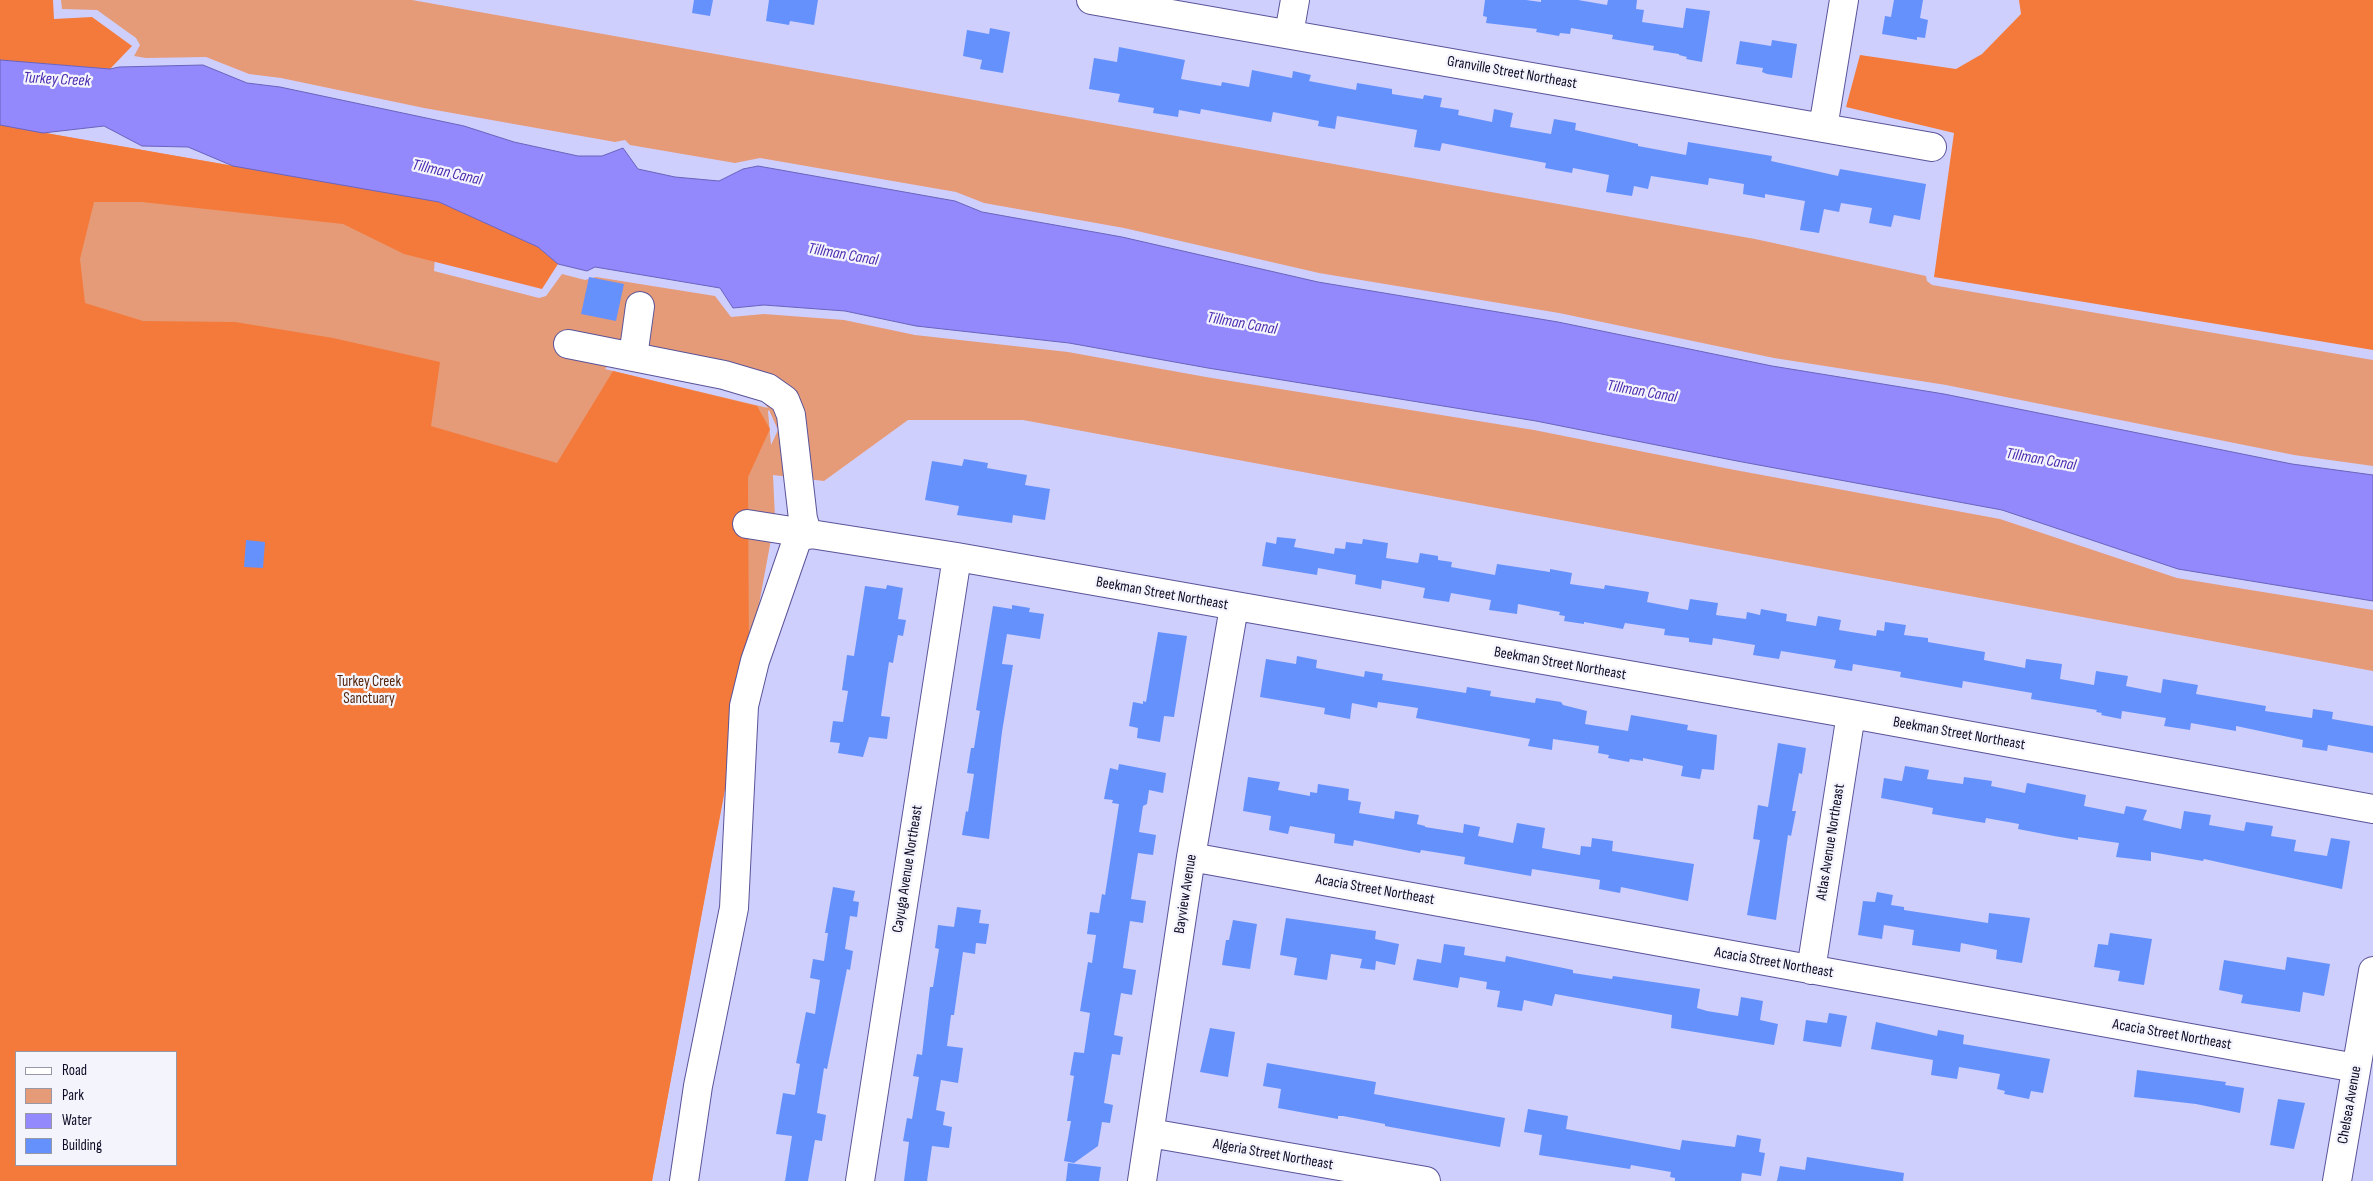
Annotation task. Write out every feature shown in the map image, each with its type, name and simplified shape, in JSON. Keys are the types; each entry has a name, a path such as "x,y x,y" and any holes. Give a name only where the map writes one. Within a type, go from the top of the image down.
{"street":[{"name":"Granville Street Northeast","path":"1091,0 1932,147"},
{"path":"1289,34 1295,0"},
{"path":"1823,128 1844,0"},
{"path":"633,357 640,306"},
{"path":"568,344 724,375 768,388 785,400 791,415 804,534 755,661 744,706 744,742 737,811 736,892 731,931 698,1086 684,1181"},
{"name":"Beekman Street Northeast","path":"747,524 957,557 2373,808"},
{"name":"Cayuga Avenue Northeast","path":"860,1181 957,557"},
{"name":"Bayview Avenue","path":"1142,1181 1191,857 1234,607"},
{"name":"Atlas Avenue Northeast","path":"1811,970 1851,714"},
{"name":"Acacia Street Northeast","path":"1191,857 2356,1068"},
{"name":"Chelsea Avenue","path":"2337,1181 2373,970"},
{"name":"Algeria Street Northeast","path":"1150,1133 1426,1181"}],"green space":[{"path":"0,0 53,0 54,19 92,17 132,46 110,69 0,60"},
{"path":"61,0 412,0 1755,239 1926,276 1927,281 1932,285 2373,360 2373,466 2294,455 1946,385 1774,358 1559,313 1319,273 1124,228 984,203 956,192 760,158 735,163 630,145 625,140 615,142 424,108 281,78 249,74 206,57 146,58 134,56 140,45 136,38 97,10 62,9"},
{"path":"2019,0 2373,0 2373,350 1934,277 1954,133 1846,107 1860,55 1956,69 1982,54 2021,14"},
{"name":"Turkey Creek Sanctuary","path":"0,125 439,202 434,271 539,298 546,296 562,274 585,280 596,277 715,296 731,317 764,314 844,320 915,335 1068,352 1206,377 1534,430 1735,470 2000,519 2177,578 2373,610 2373,671 1023,420 908,420 824,481 773,475 775,518 652,1181 0,1181","holes":["610,363 759,397 768,408 605,369","768,411 778,430 771,445"]},
{"name":"Turkey Creek Sanctuary","path":"0,125 439,202 538,247 558,264 542,289 404,254 343,224 142,202 94,202 80,259 85,303 143,321 235,322 333,338 440,362 431,426 557,463 613,371 757,406 770,429 748,477 749,661 652,1181 0,1181"}],"water":[{"path":"0,60 110,69 119,67 203,65 247,83 280,87 464,126 514,142 578,156 602,156 623,148 638,169 675,177 719,181 743,169 758,166 955,201 982,212 1122,237 1318,282 1558,322 1772,366 1944,394 2292,464 2373,475 2373,601 2178,569 2002,510 1737,461 1536,421 1208,368 1069,343 916,326 845,311 764,305 733,308 720,288 595,267 587,271 558,264 538,247 439,202 233,166 188,147 142,146 104,126 43,133 0,125"}],"building":[{"path":"694,0 713,0 710,16 692,13"},
{"path":"769,0 818,0 814,25 790,21 789,25 766,21"},
{"path":"1485,0 1541,2 1541,0 1578,0 1607,5 1608,0 1637,0 1636,9 1644,10 1642,22 1683,28 1686,8 1710,11 1702,62 1686,59 1687,57 1679,54 1653,50 1654,46 1612,39 1613,35 1571,28 1570,34 1560,33 1559,36 1536,32 1537,29 1486,23 1487,17 1483,16"},
{"path":"1894,0 1923,0 1920,18 1928,20 1925,38 1917,37 1917,40 1882,34 1885,16 1891,17"},
{"path":"990,28 1010,32 1003,73 980,69 982,60 963,56 967,30 989,34"},
{"path":"1772,40 1797,44 1792,78 1767,74 1762,72 1763,68 1736,64 1740,41 1771,46"},
{"path":"1119,47 1185,60 1181,79 1221,86 1222,82 1249,87 1252,70 1292,78 1293,71 1311,75 1309,81 1356,90 1357,83 1392,89 1392,94 1423,99 1424,95 1442,98 1440,107 1459,110 1458,115 1492,122 1494,109 1513,113 1510,127 1551,134 1554,119 1576,123 1575,130 1638,144 1638,146 1686,155 1688,142 1772,156 1771,161 1838,176 1840,169 1926,184 1920,220 1894,215 1891,227 1869,223 1872,208 1841,203 1839,212 1824,209 1819,233 1800,230 1805,201 1765,194 1765,198 1743,194 1744,184 1709,178 1708,185 1651,176 1648,189 1634,186 1632,196 1606,192 1609,175 1573,168 1572,173 1545,168 1546,163 1442,143 1440,151 1414,147 1417,130 1337,116 1335,129 1318,126 1319,121 1273,112 1271,122 1201,109 1200,114 1179,110 1178,117 1153,113 1154,108 1118,102 1120,94 1089,89 1094,58 1117,62"},
{"path":"589,277 624,284 616,321 581,314"},
{"path":"964,459 988,463 987,468 1027,475 1025,485 1050,489 1045,520 1013,515 1012,523 957,515 959,506 925,500 932,461 962,466"},
{"path":"1277,537 1296,539 1294,547 1334,554 1335,548 1345,549 1346,542 1362,544 1363,539 1388,543 1386,558 1418,563 1420,553 1438,556 1438,560 1452,562 1451,567 1495,575 1497,564 1550,572 1550,569 1572,573 1570,584 1604,589 1605,585 1649,592 1647,602 1688,610 1690,599 1718,603 1716,615 1746,619 1747,612 1760,615 1761,609 1787,614 1786,621 1816,626 1818,616 1841,620 1839,630 1876,636 1877,630 1884,631 1885,622 1906,625 1904,635 1928,638 1928,642 1985,652 1984,660 2025,668 2026,659 2062,664 2060,679 2094,685 2096,671 2128,676 2126,686 2161,693 2163,679 2198,685 2196,694 2266,706 2265,711 2312,718 2313,709 2333,712 2332,719 2373,726 2373,753 2328,745 2327,751 2302,747 2303,740 2236,726 2236,731 2191,723 2190,730 2164,726 2166,718 2122,711 2121,719 2101,715 2102,713 2096,712 2097,710 2031,699 2032,693 1963,681 1962,688 1900,677 1901,672 1853,664 1852,671 1834,668 1836,660 1781,651 1779,659 1753,655 1755,645 1713,638 1712,645 1689,642 1689,638 1664,635 1665,629 1625,623 1623,629 1584,622 1584,624 1564,621 1565,616 1559,615 1560,612 1518,604 1517,614 1489,610 1491,600 1451,593 1449,602 1423,598 1425,588 1382,580 1381,589 1355,584 1356,575 1318,568 1317,575 1262,566 1266,542 1276,544"},
{"path":"246,540 265,542 263,568 244,567"},
{"path":"887,585 903,588 898,619 906,620 903,636 898,635 893,663 889,662 881,716 890,717 887,739 869,737 863,757 838,753 840,743 830,742 833,721 843,722 848,691 842,690 847,655 854,656 865,586 886,589"},
{"path":"1012,605 1030,608 1029,612 1044,614 1040,639 1007,634 1002,664 1013,665 1002,732 989,839 962,835 974,774 967,773 971,748 974,748 980,711 976,710 993,606 1012,609"},
{"path":"1158,632 1187,636 1174,717 1164,716 1160,742 1137,738 1138,728 1129,726 1133,702 1143,704 1143,701 1146,702"},
{"path":"1297,656 1317,660 1316,668 1364,677 1365,671 1383,674 1382,680 1466,693 1467,687 1491,691 1490,696 1535,703 1536,698 1561,702 1563,705 1587,711 1585,724 1628,731 1631,715 1688,725 1687,730 1717,735 1714,770 1702,769 1700,779 1681,776 1683,766 1643,758 1643,761 1630,759 1629,762 1608,758 1609,755 1598,753 1599,746 1553,739 1552,750 1528,746 1530,739 1416,718 1418,708 1378,702 1377,708 1352,703 1350,719 1324,714 1325,708 1260,697 1266,659 1296,664"},
{"path":"1778,743 1806,748 1802,774 1799,773 1792,811 1796,811 1791,836 1788,835 1776,920 1747,915 1760,840 1753,839 1758,805 1768,807"},
{"path":"1119,764 1166,773 1163,793 1149,790 1147,804 1143,806 1139,832 1156,835 1153,855 1138,853 1131,899 1146,901 1143,923 1130,921 1123,968 1136,970 1132,995 1121,993 1114,1035 1123,1037 1120,1055 1112,1054 1104,1103 1113,1105 1110,1123 1102,1122 1098,1146 1074,1163 1064,1161 1071,1121 1067,1121 1074,1076 1070,1075 1074,1052 1084,1053 1090,1013 1080,1011 1088,962 1092,963 1096,935 1087,934 1090,912 1099,913 1102,894 1105,895 1119,804 1112,803 1113,800 1104,799 1110,768 1118,770"},
{"path":"1905,766 1929,770 1927,779 1963,784 1964,777 1992,781 1991,786 2025,793 2027,783 2086,795 2084,806 2124,814 2126,806 2147,810 2143,820 2181,829 2184,811 2211,815 2209,825 2244,831 2246,822 2273,826 2271,836 2296,840 2294,851 2327,856 2331,838 2350,841 2342,889 2204,859 2203,861 2151,852 2151,861 2116,857 2119,843 2078,837 2078,840 2054,836 2018,829 2019,824 1986,818 1985,823 1932,814 1933,808 1881,798 1884,778 1902,781"},
{"path":"1248,777 1280,782 1278,790 1310,796 1310,792 1317,793 1318,784 1349,789 1348,800 1361,802 1359,813 1394,819 1395,811 1419,815 1417,824 1425,827 1463,833 1464,824 1480,827 1478,836 1513,843 1517,823 1545,828 1542,848 1580,855 1581,846 1591,847 1592,838 1613,841 1612,851 1694,864 1688,901 1621,887 1620,893 1599,889 1600,880 1532,869 1531,876 1464,864 1465,857 1421,850 1420,853 1354,840 1353,846 1334,843 1335,834 1290,826 1288,834 1269,830 1271,816 1243,811"},
{"path":"833,887 855,891 853,901 859,902 857,917 850,916 845,949 853,951 850,970 847,969 827,1069 824,1068 817,1113 826,1115 822,1141 815,1140 808,1181 785,1181 792,1136 776,1134 783,1093 795,1095 800,1064 796,1063 806,1012 815,1014 820,980 810,978 813,959 824,961 828,933 825,933"},
{"path":"1877,892 1893,895 1891,905 1904,907 1904,910 1988,923 1989,913 2030,918 2022,963 1996,959 1997,950 1961,943 1960,952 1912,945 1914,930 1884,925 1882,939 1858,935 1863,901 1875,902"},
{"path":"957,907 981,910 979,923 989,924 986,944 976,943 975,954 963,952 954,1015 951,1015 947,1046 963,1048 958,1083 941,1080 936,1110 945,1112 943,1125 952,1127 949,1148 932,1146 927,1181 904,1181 909,1142 903,1141 907,1118 912,1119 919,1077 913,1076 917,1054 922,1055 930,987 933,987 939,949 935,948 938,925 954,927"},
{"path":"1286,918 1376,931 1375,939 1399,944 1395,965 1376,961 1375,970 1360,968 1362,959 1331,954 1327,980 1294,975 1297,958 1280,955"},
{"path":"1233,920 1257,924 1250,969 1222,965 1226,940 1229,940"},
{"path":"2110,933 2152,939 2144,985 2118,981 2120,971 2094,967 2098,944 2108,945"},
{"path":"1444,944 1465,947 1464,955 1505,962 1506,956 1573,970 1573,973 1612,979 1613,976 1700,989 1697,1008 1707,1011 1738,1016 1741,997 1763,1001 1760,1020 1778,1024 1774,1045 1671,1028 1672,1015 1555,994 1552,1006 1524,1000 1522,1011 1497,1007 1500,991 1486,989 1487,982 1460,977 1458,988 1413,980 1417,959 1441,963"},
{"path":"2287,957 2330,964 2324,996 2303,992 2300,1012 2241,1003 2243,995 2219,990 2224,960 2285,970"},
{"path":"1829,1013 1847,1016 1841,1047 1803,1041 1806,1020 1827,1023"},
{"path":"1876,1022 1937,1036 1938,1030 1964,1035 1963,1044 2050,1059 2043,1093 2031,1091 2029,1099 2004,1094 2005,1091 1997,1089 2000,1074 1959,1067 1957,1079 1931,1075 1933,1060 1871,1049"},
{"path":"1210,1028 1235,1032 1228,1077 1200,1072"},
{"path":"1267,1063 1376,1082 1374,1094 1505,1118 1500,1147 1385,1126 1385,1124 1343,1116 1338,1116 1338,1119 1278,1108 1281,1089 1263,1086"},
{"path":"2137,1070 2226,1082 2225,1085 2244,1088 2240,1113 2196,1104 2134,1097"},
{"path":"2278,1099 2305,1103 2294,1149 2270,1145"},
{"path":"1528,1109 1568,1116 1566,1129 1680,1150 1682,1140 1735,1147 1737,1135 1761,1139 1759,1152 1765,1153 1761,1176 1742,1173 1741,1181 1675,1181 1675,1178 1670,1177 1671,1172 1631,1165 1630,1169 1539,1155 1542,1135 1524,1132"},
{"path":"1807,1157 1904,1173 1903,1181 1777,1181 1780,1166 1805,1170"},
{"path":"1068,1163 1101,1167 1099,1181 1066,1181"}],"water label":[{"name":"Turkey Creek","path":"57,80"},
{"name":"Tillman Canal","path":"447,173"},
{"name":"Tillman Canal","path":"843,255"},
{"name":"Tillman Canal","path":"1242,324"},
{"name":"Tillman Canal","path":"1642,392"},
{"name":"Tillman Canal","path":"2041,460"}]}
